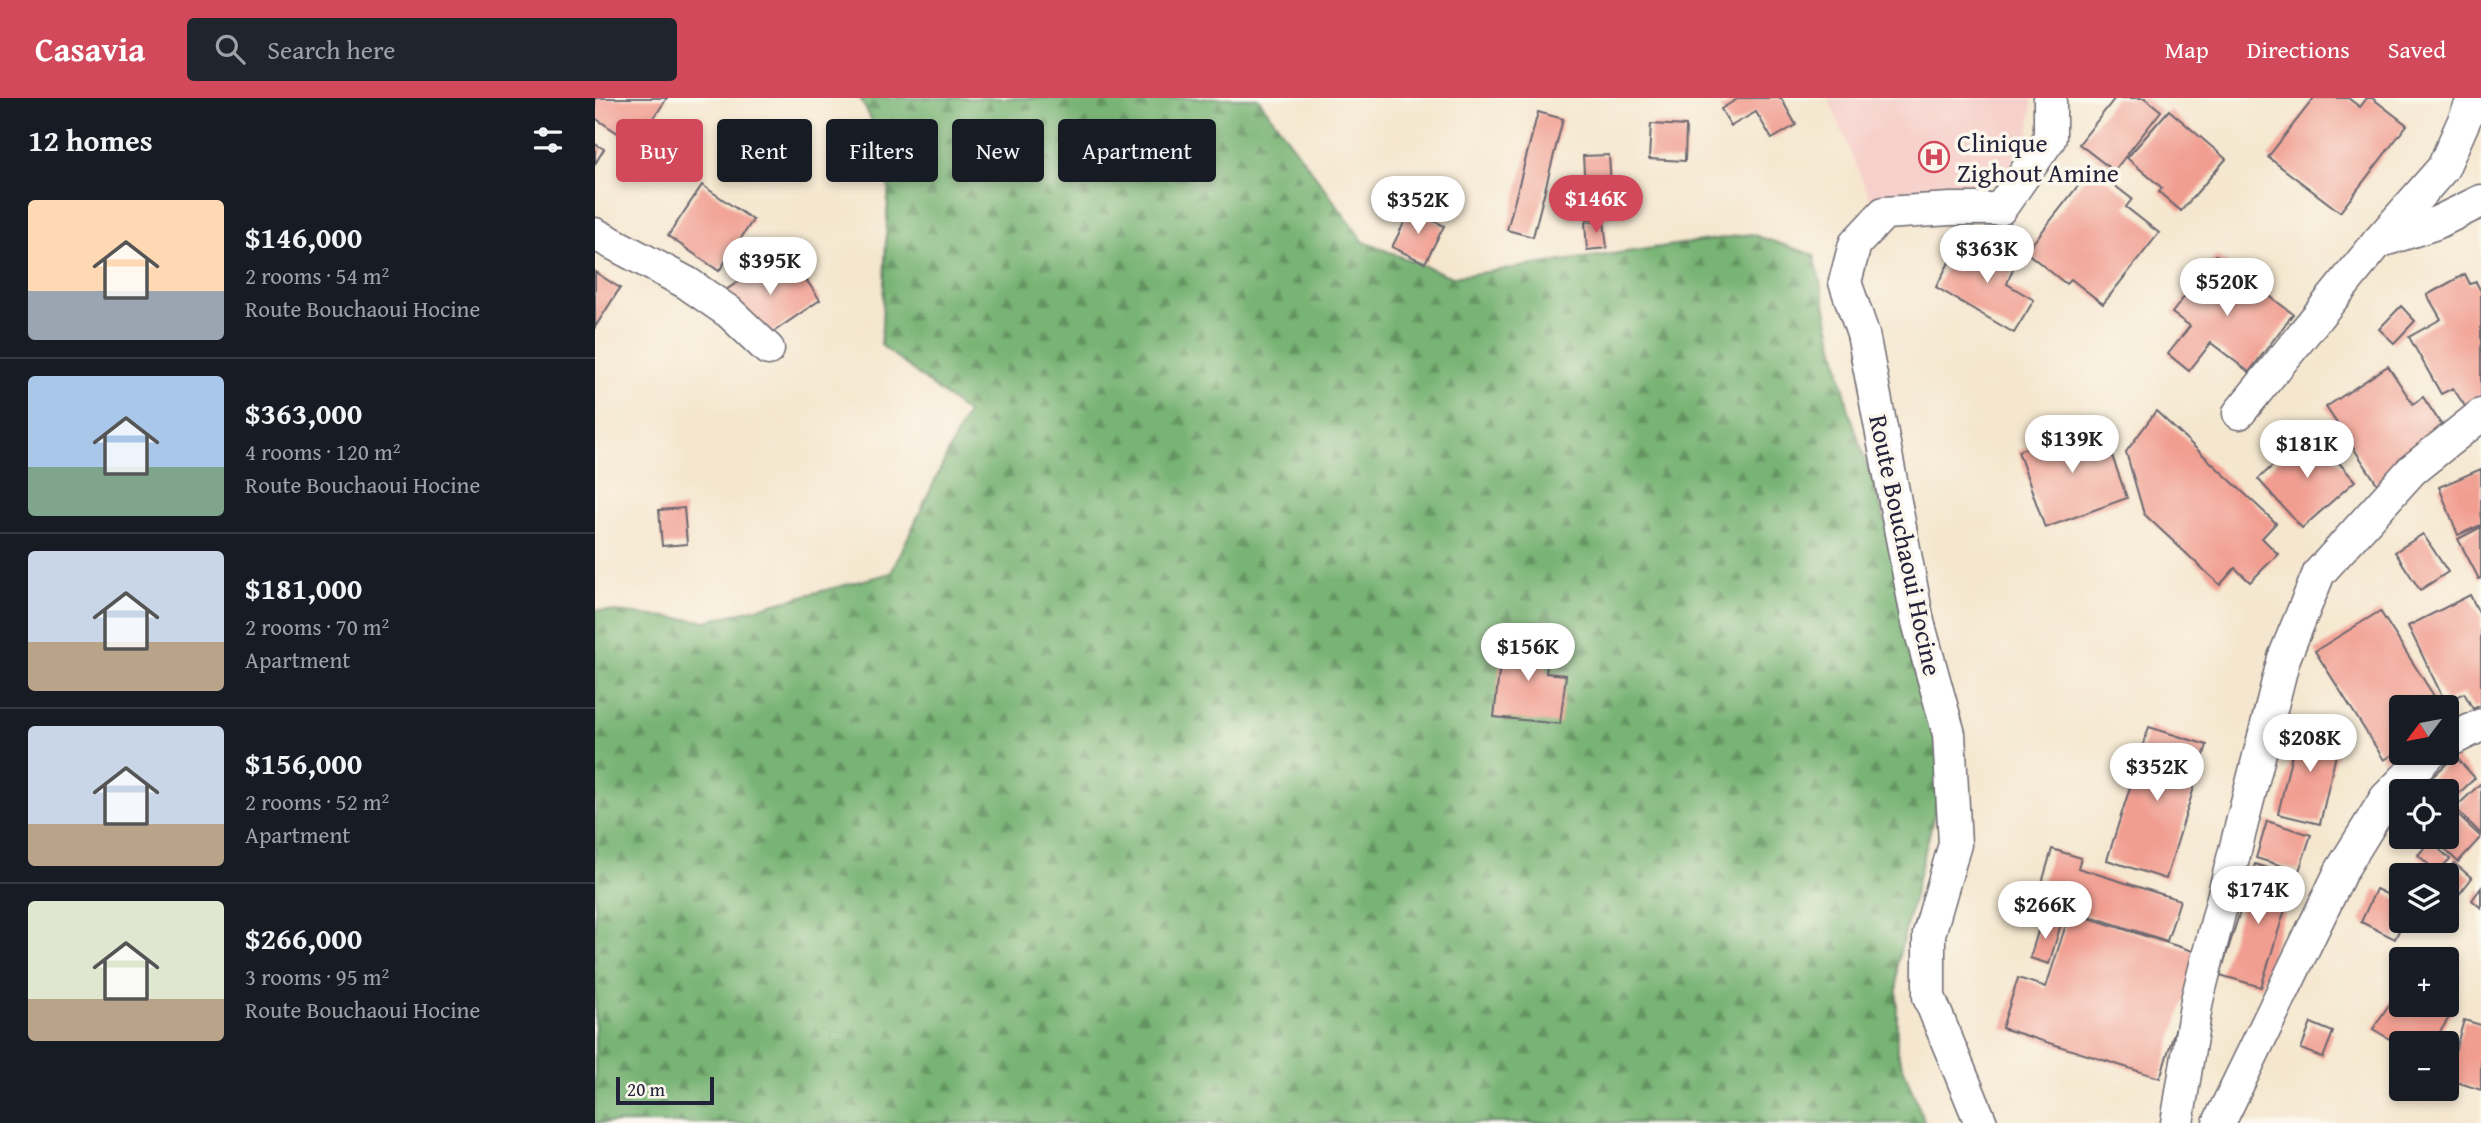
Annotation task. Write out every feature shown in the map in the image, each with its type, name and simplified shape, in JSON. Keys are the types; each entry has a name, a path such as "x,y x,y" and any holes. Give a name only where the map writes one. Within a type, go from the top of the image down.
{"street":[{"name":"Route Bouchaoui Hocine","path":"1980,1123 1929,997 1929,934 1955,844 1949,734 1918,622 1863,334 1845,282 1855,244 1884,213 2000,209 2050,138 2050,98"},
{"path":"2239,414 2378,242 2444,168 2474,98"},
{"path":"2378,242 2436,223 2481,201"},
{"path":"595,234 687,282 729,312 768,349"},
{"path":"2177,1123 2197,1000 2284,658 2319,573 2413,470 2481,415"},
{"path":"2459,736 2481,725"},
{"path":"2219,1123 2341,871 2386,797 2418,765"}],"shaded area":[{"name":"Clinique Zighout Amine","path":"1828,98 2033,98 2029,133 2001,181 1870,199"}],"green space":[{"path":"860,98 1258,98 1364,242 1452,277 1751,234 1814,255 1848,407 1896,554 1949,754 1897,964 1897,1052 1925,1123 595,1123 595,610 707,621 891,573 967,413 881,345 889,182 938,182 938,119 871,119"}],"building":[{"path":"595,98 667,98 653,119 616,119 616,132 595,118"},
{"path":"1739,98 1781,98 1796,125 1772,139 1756,112 1731,126 1721,109"},
{"path":"2115,98 2145,98 2161,111 2114,171 2079,144"},
{"path":"2314,98 2348,98 2360,107 2367,98 2372,98 2407,125 2340,212 2268,157"},
{"path":"2169,110 2226,159 2181,211 2159,192 2162,188 2127,158"},
{"path":"1538,112 1563,119 1533,237 1507,230"},
{"path":"1651,124 1686,126 1685,161 1649,159"},
{"path":"595,144 604,149 595,164"},
{"path":"1609,155 1613,217 1587,219 1583,156"},
{"path":"2092,168 2132,199 2126,207 2159,233 2103,304 2071,279 2066,284 2026,252"},
{"path":"702,185 753,220 719,271 668,236"},
{"path":"1411,209 1444,226 1425,263 1392,247"},
{"path":"1604,221 1607,248 1587,250 1585,222"},
{"path":"786,250 820,300 754,345 720,294"},
{"path":"2020,250 2007,284 2034,300 2014,333 1936,287 1955,251"},
{"path":"2216,255 2293,314 2249,372 2211,343 2189,371 2168,354 2190,326 2172,313"},
{"path":"595,272 620,288 595,327"},
{"path":"2465,274 2470,284 2476,282 2481,291 2481,409 2472,417 2453,388 2441,394 2409,337 2441,319 2427,295"},
{"path":"2401,306 2415,321 2394,343 2379,329"},
{"path":"2388,366 2413,404 2423,397 2454,444 2382,491 2326,407"},
{"path":"2156,411 2276,523 2262,538 2278,554 2250,582 2235,568 2220,585 2144,514 2126,452"},
{"path":"2100,422 2127,498 2045,528 2018,451"},
{"path":"2311,431 2355,481 2302,528 2258,479"},
{"path":"2481,469 2481,525 2458,535 2439,487"},
{"path":"684,508 687,544 662,546 659,510"},
{"path":"2481,527 2481,578 2479,579 2458,539"},
{"path":"2423,534 2448,572 2420,590 2395,552"},
{"path":"2470,595 2481,617 2481,705 2473,709 2464,693 2442,695 2408,626"},
{"path":"2380,611 2433,695 2389,695 2389,757 2384,760 2315,651"},
{"path":"1503,636 1550,642 1546,673 1566,675 1560,724 1494,717"},
{"path":"2299,724 2341,733 2320,824 2278,814"},
{"path":"2149,727 2207,745 2166,879 2107,860"},
{"path":"2459,760 2475,778 2459,793 2459,779 2430,779 2445,765 2459,765"},
{"path":"2481,783 2481,834 2459,812 2459,804"},
{"path":"2459,816 2481,837 2458,862 2444,849 2459,849"},
{"path":"2267,821 2311,835 2299,871 2256,858"},
{"path":"2052,849 2081,858 2078,868 2180,900 2167,941 2065,908 2062,919 2034,910"},
{"path":"2423,849 2439,849 2450,859 2446,863 2427,863 2418,855"},
{"path":"2255,864 2295,877 2261,987 2220,975"},
{"path":"2459,867 2472,878 2459,894"},
{"path":"2481,888 2481,908 2472,900"},
{"path":"2376,889 2389,895 2389,933 2398,933 2395,939 2361,922"},
{"path":"2070,912 2199,953 2160,1078 2002,1028 2018,978 2046,987"},
{"path":"2042,918 2061,924 2049,964 2030,958"},
{"path":"2389,1004 2389,1017 2449,1017 2441,1031 2389,1031 2389,1039 2373,1029"},
{"path":"2464,1020 2481,1025 2481,1090 2459,1083 2459,1037"},
{"path":"2311,1023 2333,1032 2323,1058 2301,1049"}],"place":[{"name":"Clinique Zighout Amine","path":"1934,157"}]}
